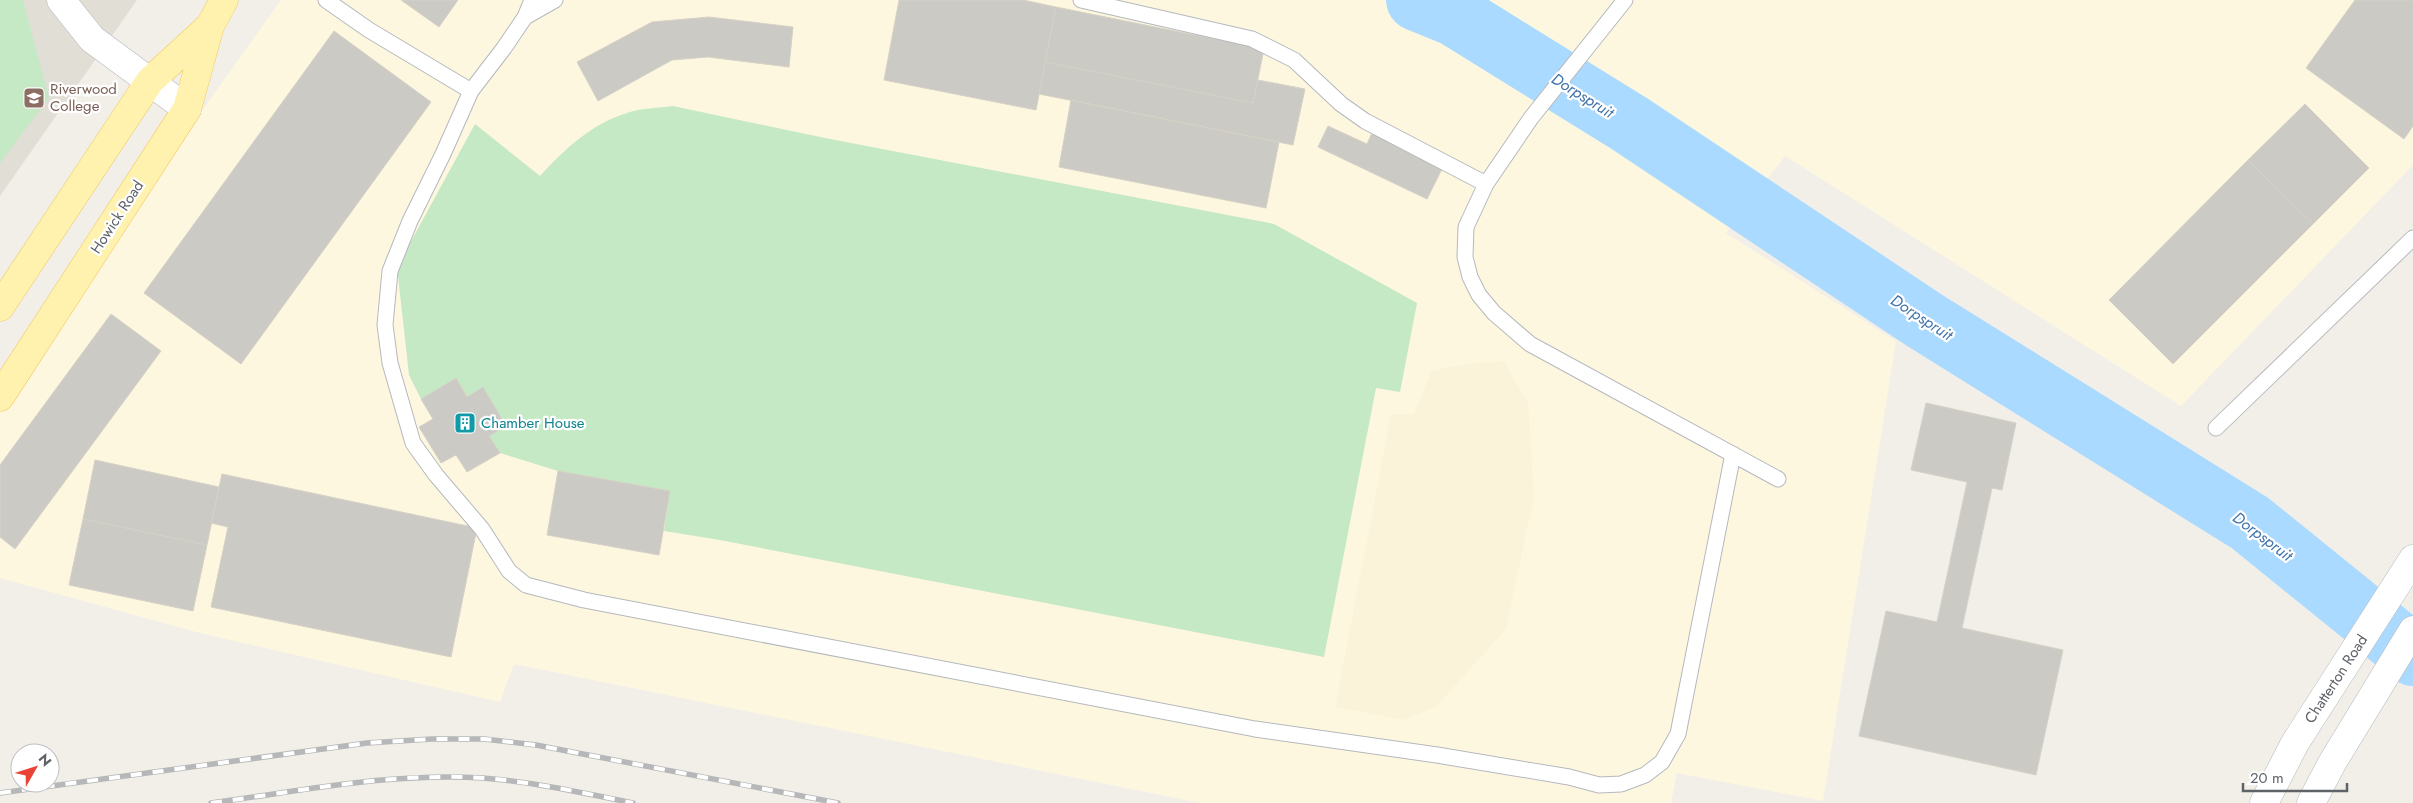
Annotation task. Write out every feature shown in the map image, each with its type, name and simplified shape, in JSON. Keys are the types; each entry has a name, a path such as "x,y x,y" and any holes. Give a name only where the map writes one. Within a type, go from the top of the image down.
{"main road":[{"name":"Howick Road","path":"0,397 187,109 210,26 224,0"},
{"name":"Howick Road","path":"0,307 150,81 210,26"}],"street":[{"path":"62,0 92,39 187,109"},
{"name":"Chatterton Road","path":"2264,803 2295,743 2413,559"},
{"path":"2311,803 2332,763 2413,630"}],"lane":[{"path":"326,0 369,30 471,91"},
{"path":"532,0 525,17 471,91 444,154 410,221 390,271 385,325 390,363 413,443 436,476 482,530 509,571 526,585 584,600 1255,729 1437,755 1569,777 1599,786 1621,784 1645,775 1662,762 1678,734 1733,454"},
{"path":"525,17 555,0"},
{"path":"1081,0 1252,39 1270,47 1294,60 1341,104 1364,120 1486,184"},
{"path":"1625,0 1531,118 1486,184 1466,227 1465,257 1470,277 1480,295 1494,312 1530,344 1778,479"},
{"path":"2216,428 2413,238"}],"shaded area":[{"name":"Riverwood College","path":"0,0 137,0 0,196"},
{"path":"281,0 2413,0 2413,165 2181,406 1785,156 1726,233 1896,341 1823,801 1677,773 1671,803 1200,803 514,664 500,702 200,633 0,578 0,393"}],"green space":[{"path":"0,0 23,0 49,98 0,163"},
{"path":"673,106 825,138 1274,224 1417,303 1400,392 1376,388 1324,657 720,540 664,531 670,491 558,471 500,453 489,436 506,426 483,387 467,397 456,378 421,399 409,375 397,267 475,124 540,176 579,138 602,124 632,111"}],"sand":[{"path":"1504,361 1528,403 1534,497 1506,629 1436,707 1404,720 1335,707 1391,414 1414,414 1431,371 1465,364"}],"building":[{"path":"401,0 458,0 439,27"},
{"path":"899,0 1023,0 1056,7 1036,110 884,80"},
{"path":"2355,0 2413,0 2413,126 2404,139 2306,68"},
{"path":"1056,7 1264,49 1253,103 1045,62"},
{"path":"709,17 793,27 789,67 708,57 672,60 598,101 577,62 652,22"},
{"path":"334,31 431,102 241,364 144,293"},
{"path":"1045,62 1253,103 1258,80 1305,89 1293,145 1039,94"},
{"path":"1071,100 1279,142 1266,208 1059,167"},
{"path":"2305,104 2369,168 2313,224 2248,160"},
{"path":"1328,126 1367,144 1372,133 1443,167 1427,199 1318,147"},
{"path":"2248,160 2313,224 2173,364 2109,300"},
{"path":"111,314 161,351 15,549 0,537 0,465"},
{"name":"Chamber House","path":"456,378 467,397 483,387 506,426 489,436 500,453 467,472 456,455 441,463 419,427 433,419 421,399"},
{"path":"1926,403 2016,423 2002,490 1992,488 1962,628 2063,650 2036,775 1859,736 1886,611 1937,622 1967,482 1911,470"},
{"path":"95,460 219,487 207,545 83,519"},
{"path":"558,471 670,491 659,555 547,535"},
{"path":"222,474 477,528 451,657 211,607 228,527 211,523"},
{"path":"83,519 207,545 193,611 69,585"}],"waterway":[{"name":"Dorpspruit","path":"1417,0 1454,15 1630,124 1924,320 2250,523 2413,655"}],"railway":[{"path":"0,793 367,743 432,739 484,739 536,745 838,803"},
{"path":"211,803 381,780 449,777 521,782 633,803"}],"place":[{"name":"Riverwood College","path":"34,98"},
{"name":"Chamber House","path":"465,423"}]}
